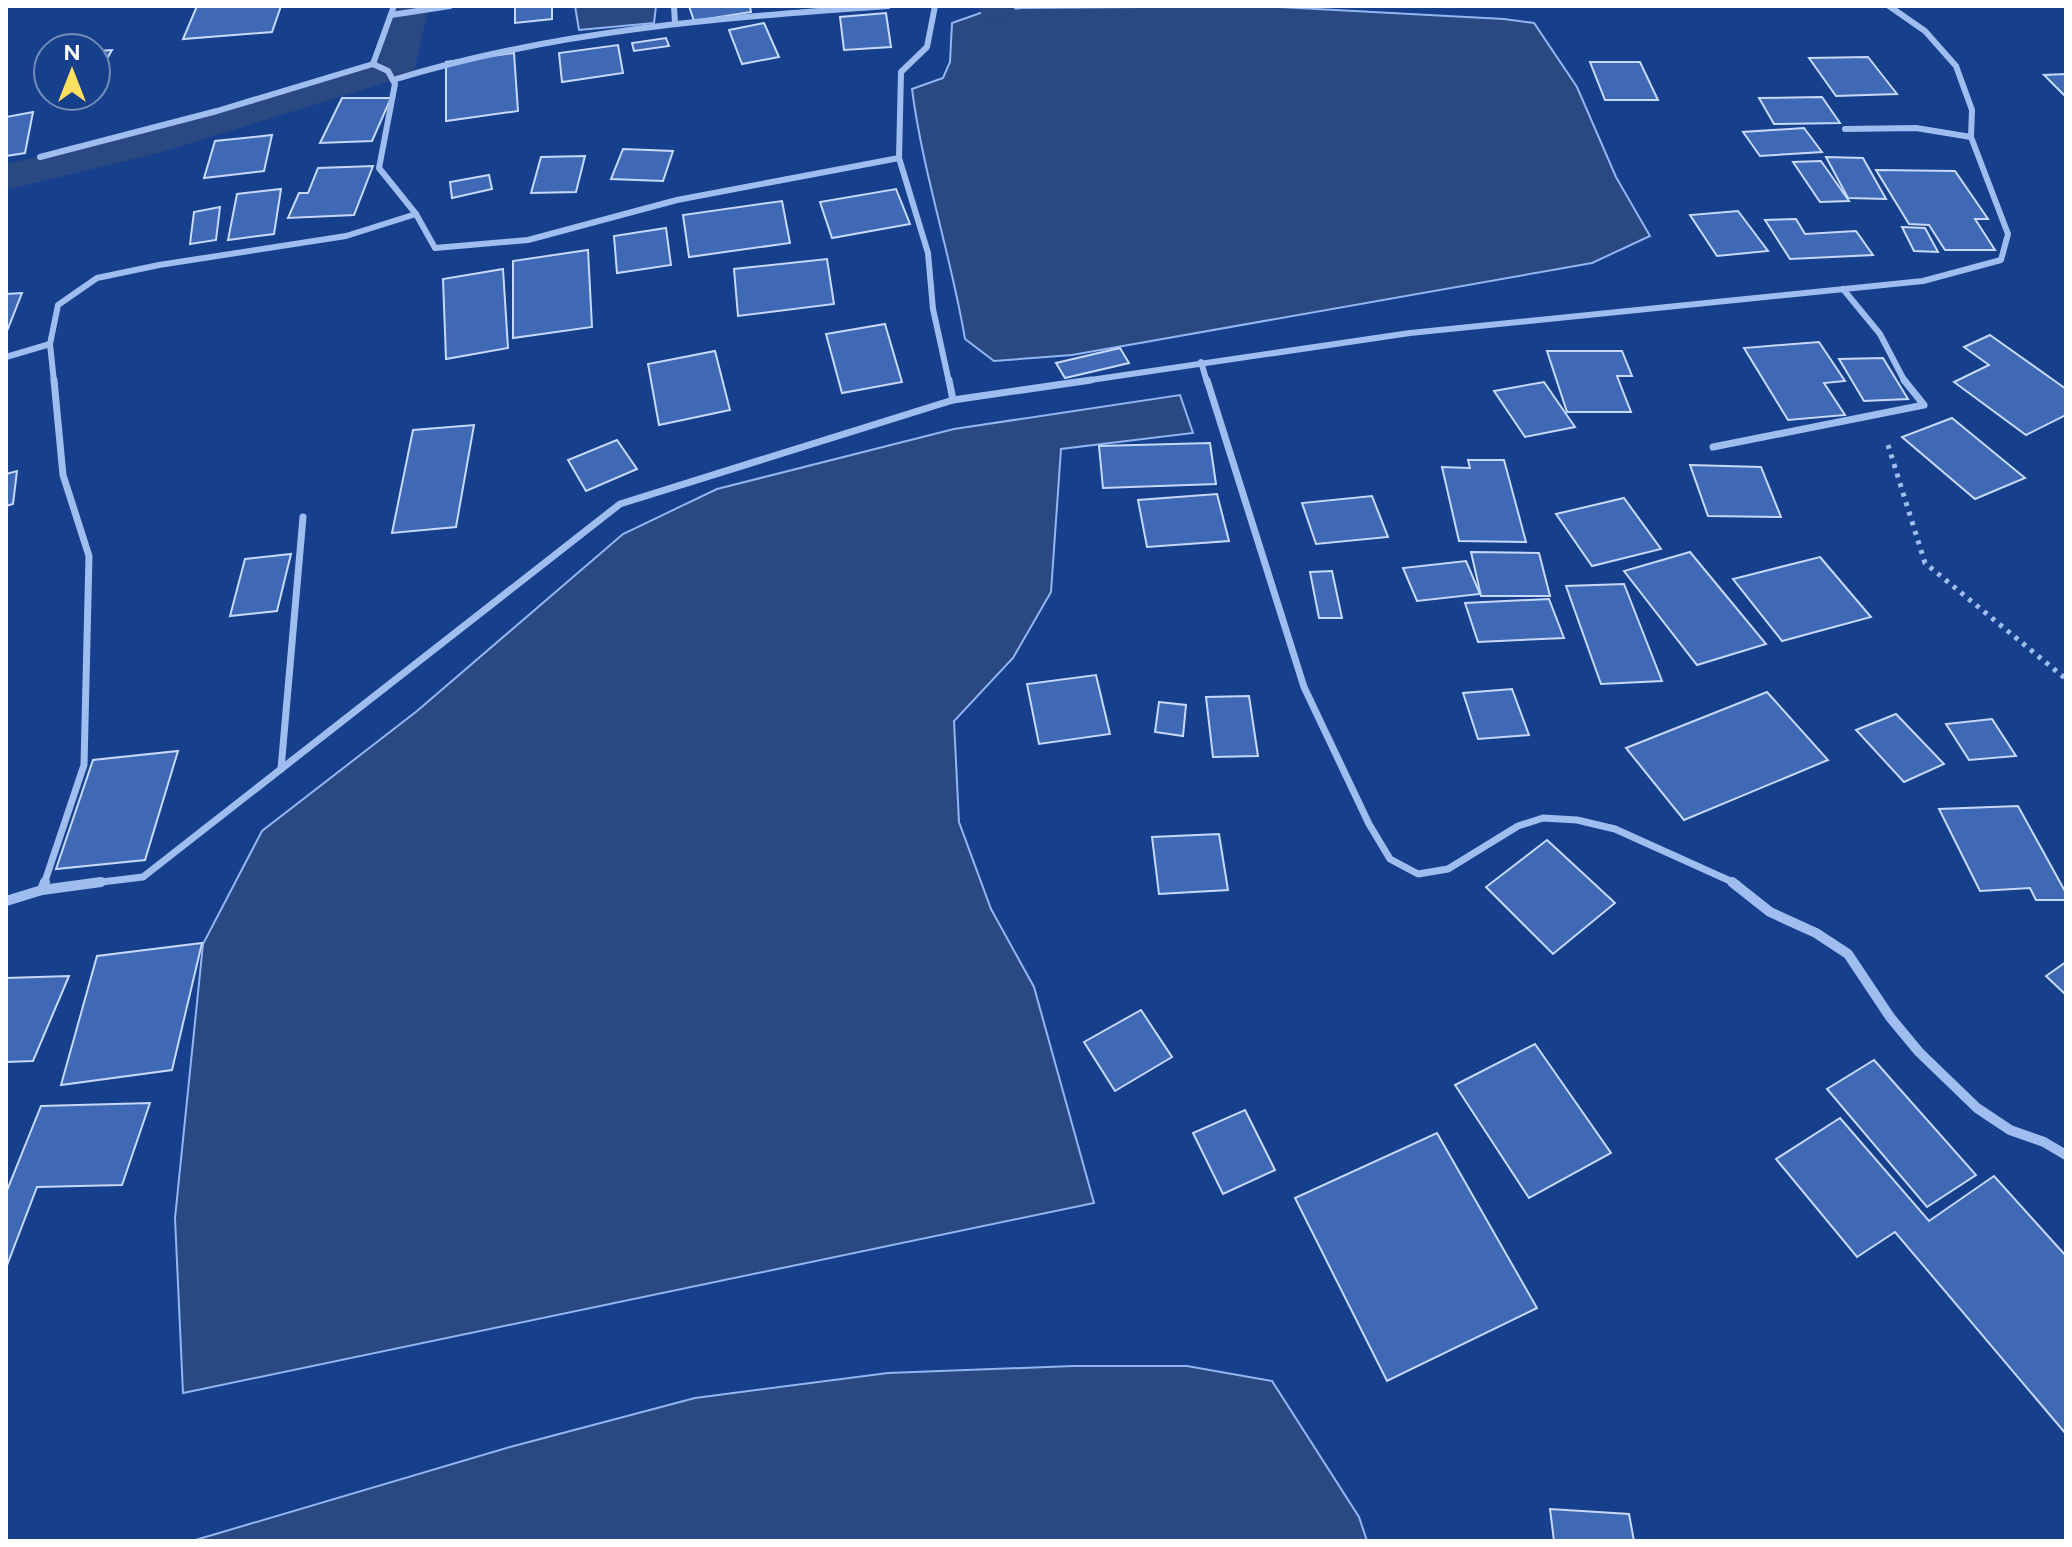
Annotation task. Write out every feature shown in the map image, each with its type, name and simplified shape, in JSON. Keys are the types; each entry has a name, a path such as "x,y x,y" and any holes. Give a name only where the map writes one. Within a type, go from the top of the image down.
{"street":[{"path":"373,64 394,6"},
{"path":"391,15 450,6"},
{"path":"674,6 675,23"},
{"path":"393,80 452,59 538,42 675,23 888,6"},
{"path":"935,6 927,47 901,72 899,158 928,253 933,309 953,400"},
{"path":"6,901 42,890 143,877 620,504 953,400 1201,362 1515,321 1923,281 2001,260 2008,234 1971,137 1972,110 1956,66 1925,31 1889,6"},
{"path":"40,157 217,111 373,64 388,71 395,96 379,168 416,214 435,248 528,240 677,200 899,158"},
{"path":"1845,129 1916,128 1971,137"},
{"path":"42,890 84,765 89,556 63,475 50,344 58,305 97,278 159,265 346,236 416,214"},
{"path":"1713,447 1924,405 1900,375 1880,334 1843,289"},
{"path":"6,357 50,344"},
{"path":"1201,362 1304,687 1369,824 1390,859 1418,874 1448,869 1518,826 1543,818 1577,820 1637,838 1740,886 1770,912 1816,933 1848,954 1890,1017 1919,1052 1967,1099 2010,1130 2044,1142 2066,1155"},
{"path":"281,769 303,517"}],"path":[{"path":"1879,414 1925,563 2066,679"}],"water":[{"path":"575,6 656,6 654,23 579,30"},
{"path":"1263,6 1534,23 1577,87 1616,177 1650,236 1592,263 1072,355 994,361 965,339 912,89 943,78 950,62 952,23 986,11 1023,8"},
{"path":"1180,395 1193,433 1061,449 1051,592 1013,658 954,721 959,822 991,909 1034,987 1094,1203 183,1393 175,1218 203,944 262,831 417,711 623,534 717,489 954,429"},
{"path":"1073,1366 1187,1366 1272,1381 1359,1517 1367,1541 192,1541 510,1447 695,1398 888,1373"}],"building":[{"path":"197,6 281,6 272,32 183,39"},
{"path":"515,6 552,6 552,19 515,23"},
{"path":"689,6 750,6 751,12 694,21"},
{"path":"886,13 891,47 844,50 840,17"},
{"path":"764,23 779,57 742,64 729,30"},
{"path":"666,38 669,46 634,51 632,43"},
{"path":"618,45 623,73 562,82 559,53"},
{"path":"514,53 518,111 446,121 446,62"},
{"path":"1868,57 1897,94 1836,96 1809,58"},
{"path":"1590,62 1640,62 1658,100 1605,100"},
{"path":"2066,74 2066,97 2044,75"},
{"path":"1822,97 1840,123 1774,124 1759,98"},
{"path":"342,98 391,98 372,141 320,143"},
{"path":"33,112 25,153 6,156 6,117"},
{"path":"1804,128 1822,152 1760,156 1743,132"},
{"path":"272,135 264,171 204,178 215,141"},
{"path":"623,149 673,151 663,181 611,179"},
{"path":"585,156 576,192 531,193 541,157"},
{"path":"1826,157 1863,158 1886,199 1848,198"},
{"path":"1821,161 1849,201 1820,202 1793,162"},
{"path":"373,166 354,215 288,218 299,193 308,193 318,168"},
{"path":"1876,170 1955,171 1988,219 1975,219 1995,250 1945,250 1929,225 1909,224"},
{"path":"489,175 492,189 452,198 450,182"},
{"path":"281,189 274,234 228,240 237,194"},
{"path":"896,189 910,224 832,238 820,202"},
{"path":"782,201 790,243 689,257 683,215"},
{"path":"220,207 216,240 190,244 194,212"},
{"path":"1738,211 1768,251 1717,256 1690,215"},
{"path":"1796,219 1805,234 1856,231 1873,255 1790,259 1765,220"},
{"path":"1902,227 1925,228 1938,252 1914,251"},
{"path":"666,228 671,265 617,273 614,236"},
{"path":"588,250 592,327 513,338 513,261"},
{"path":"827,259 834,304 738,316 734,269"},
{"path":"503,269 508,348 446,359 443,279"},
{"path":"22,293 7,331 6,331 6,294"},
{"path":"885,324 902,382 842,393 826,334"},
{"path":"1990,335 2066,389 2066,415 2026,435 1954,382 1989,365 1964,347"},
{"path":"1819,342 1845,381 1824,383 1845,415 1788,420 1744,348"},
{"path":"1120,348 1129,363 1065,378 1056,363"},
{"path":"715,351 730,410 659,425 648,364"},
{"path":"1547,351 1622,351 1632,376 1617,376 1631,412 1567,412"},
{"path":"1883,358 1908,399 1864,401 1839,359"},
{"path":"1544,382 1575,427 1525,437 1494,391"},
{"path":"1952,418 2025,478 1975,499 1902,437"},
{"path":"474,425 456,527 392,533 413,430"},
{"path":"617,440 637,469 586,491 568,460"},
{"path":"1210,443 1216,484 1103,488 1099,446"},
{"path":"1468,460 1504,460 1526,542 1459,541 1442,467 1470,468"},
{"path":"1690,465 1761,467 1781,517 1708,516"},
{"path":"17,471 13,504 6,506 6,474"},
{"path":"1217,494 1229,541 1147,547 1138,500"},
{"path":"1372,496 1388,537 1316,544 1302,503"},
{"path":"1624,498 1661,549 1592,566 1556,514"},
{"path":"1471,552 1539,553 1550,596 1481,596"},
{"path":"1690,552 1766,644 1697,665 1624,571"},
{"path":"291,554 277,611 230,616 245,559"},
{"path":"1820,557 1871,617 1782,641 1733,579"},
{"path":"1466,561 1480,594 1417,601 1403,568"},
{"path":"1332,571 1342,618 1319,618 1310,572"},
{"path":"1624,584 1662,681 1601,684 1566,586"},
{"path":"1549,599 1564,638 1478,642 1465,603"},
{"path":"1096,675 1110,734 1039,744 1027,684"},
{"path":"1512,689 1529,735 1478,739 1463,693"},
{"path":"1767,692 1828,760 1684,820 1626,748"},
{"path":"1249,696 1258,756 1213,757 1206,697"},
{"path":"1159,702 1186,705 1183,736 1155,732"},
{"path":"1896,714 1944,764 1904,782 1856,730"},
{"path":"1992,719 2016,756 1969,760 1946,724"},
{"path":"178,751 145,860 56,869 93,760"},
{"path":"2018,806 2066,893 2066,900 2036,900 2030,888 1980,891 1939,809"},
{"path":"1219,834 1228,890 1159,894 1152,837"},
{"path":"1547,840 1615,903 1553,954 1486,887"},
{"path":"202,943 172,1070 61,1085 97,956"},
{"path":"2066,962 2066,995 2046,976"},
{"path":"69,976 33,1061 6,1062 6,978"},
{"path":"1141,1010 1172,1057 1115,1091 1084,1042"},
{"path":"1535,1044 1611,1153 1529,1198 1455,1085"},
{"path":"1874,1060 1976,1175 1927,1207 1827,1089"},
{"path":"150,1103 122,1185 37,1187 6,1268 6,1193 41,1106"},
{"path":"1245,1110 1275,1170 1223,1194 1193,1133"},
{"path":"1840,1118 1929,1221 1994,1176 2066,1256 2066,1434 1895,1232 1857,1257 1776,1159"},
{"path":"1437,1133 1537,1308 1387,1381 1295,1198"},
{"path":"1550,1509 1629,1514 1634,1541 1554,1541"}],"waterway":[{"path":"6,177 148,143 396,67 411,6"},
{"path":"995,6 997,10"}]}
